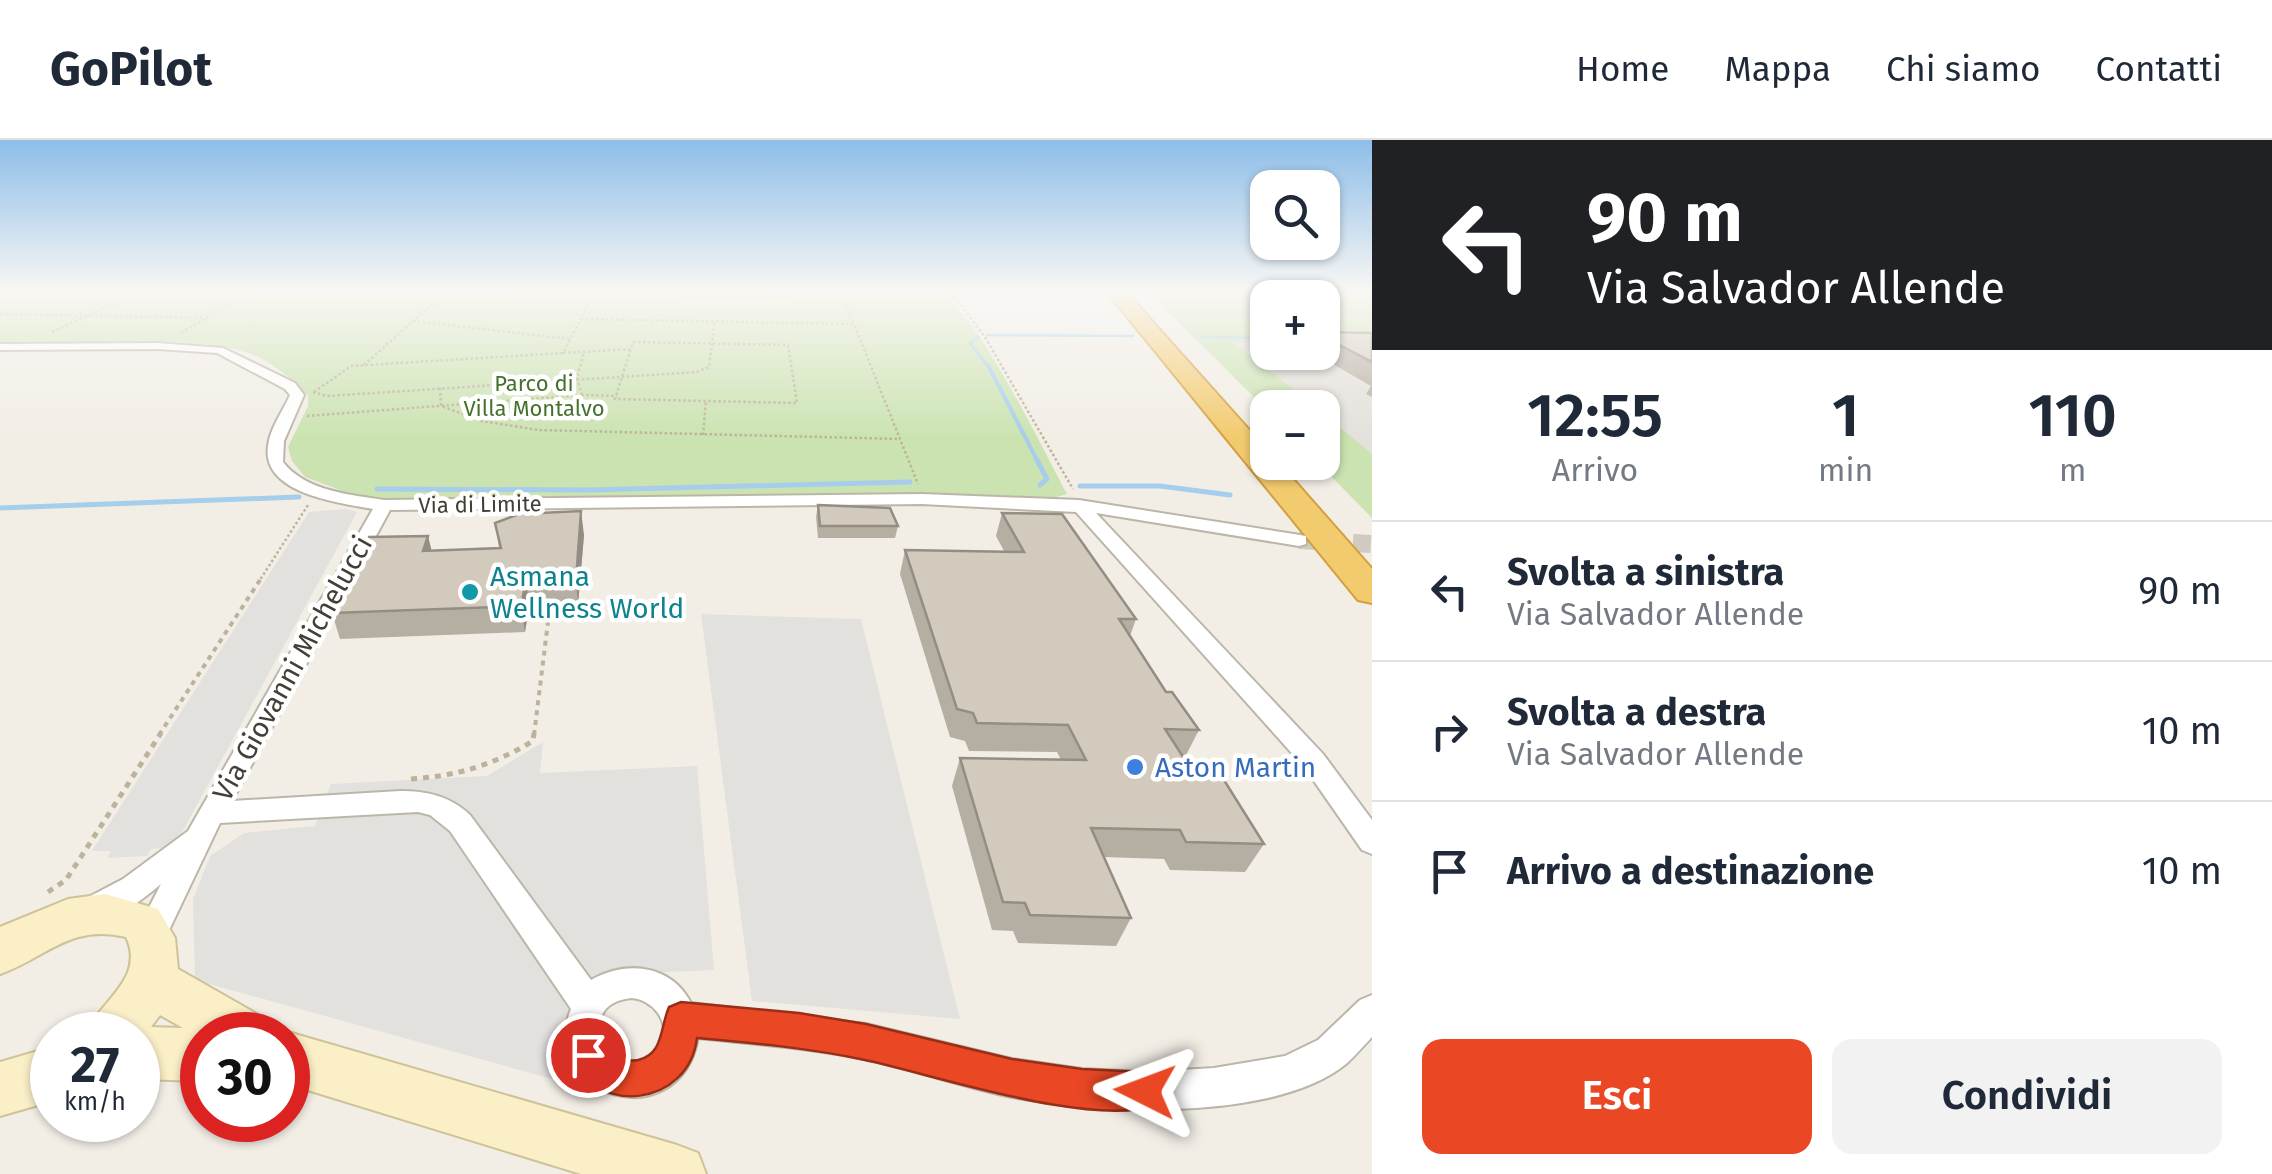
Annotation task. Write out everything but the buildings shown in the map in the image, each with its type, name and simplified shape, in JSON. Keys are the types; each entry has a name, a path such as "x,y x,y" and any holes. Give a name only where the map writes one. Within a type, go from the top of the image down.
{"highway":[{"path":"1159,340 1359,562 1359,603 1372,624"},
{"path":"1174,340 1250,425"},
{"path":"1298,480 1359,562 1372,592"}],"main road":[{"path":"33,926 126,916 142,924 170,994 202,1012"},
{"path":"133,1012 152,956"},
{"path":"310,1065 677,1174"},
{"path":"0,1089 30,1080"}],"street":[{"path":"0,347 158,346 219,350 290,386 296,396 290,417"},
{"name":"Via di Limite","path":"290,417 274,448 276,464 292,480 320,493 384,505 1076,497 1299,540"},
{"path":"1076,497 1314,761 1372,842"},
{"name":"Via Giovanni Michelucci","path":"152,956 207,822 384,505"},
{"path":"207,822 413,801 445,809 460,823 590,1006"},
{"name":"Via Giovanni Michelucci","path":"33,926 134,888 207,822"},
{"path":"641,983 667,994 681,1019 677,1052 666,1066 632,1080 614,1077 599,1069 588,1055 584,1022 590,1006 613,987 641,983"},
{"path":"681,1019 799,1030 866,1042 1012,1078 1082,1088 1145,1091 1214,1087 1288,1074 1331,1053 1372,1012"}],"path":[{"path":"19,347 34,340"},
{"path":"158,346 168,340"},
{"path":"364,365 392,340"},
{"path":"563,353 569,340"},
{"path":"631,349 364,365 341,369 314,392 327,396 698,372 709,367 711,340"},
{"path":"861,340 920,488"},
{"path":"986,340 1076,497"},
{"path":"290,417 582,395 797,403 788,345 633,342 616,396"},
{"path":"582,395 577,378 584,352"},
{"path":"440,388 441,406"},
{"path":"703,435 706,401"},
{"path":"441,406 471,420 552,432 900,439"},
{"path":"33,926 314,496"},
{"path":"403,779 458,776 492,766 534,740 550,606"}],"shaded area":[{"path":"1233,341 1250,342 1250,355"},
{"path":"1372,343 1372,454 1340,427 1340,390 1295,390 1269,370 1340,370 1340,349"},
{"path":"309,512 357,512 174,847 151,849 147,856 107,858 111,851 92,851"},
{"path":"701,614 861,619 960,1019 752,1001"},
{"path":"543,742 540,773 697,766 714,970 617,974 575,1063 588,1089 195,980 193,899 210,856 244,833 315,826 331,784 487,776"}],"green space":[{"name":"Parco di Villa Montalvo","path":"0,340 981,340 1067,494 1049,499 921,494 600,500 364,499 305,477 292,461 288,447 308,406 308,396 288,377 246,352 189,343 125,341 0,345"},
{"path":"1197,340 1250,340 1234,342 1250,355 1250,370 1269,370 1295,390 1250,390 1250,393"},
{"path":"1340,340 1372,340 1340,342"},
{"path":"1340,427 1372,454 1372,518 1335,480 1340,480"}],"waterway":[{"path":"974,340 970,343 989,368"},
{"path":"988,365 1038,462"},
{"path":"1037,460 1047,479 1040,485"},
{"path":"377,489 587,490 910,482"},
{"path":"1080,486 1160,486 1230,495"},
{"path":"0,508 299,497"}],"tunnel":[{"path":"1299,540 1372,544"}],"place":[{"name":"Asmana Wellness World","path":"470,592"},
{"name":"Aston Martin","path":"1135,767"}],"route":[{"path":"588,1055 599,1069 614,1077 632,1080 650,1076 666,1066 677,1052 682,1036 681,1019 799,1030 866,1042 1012,1078 1082,1088 1145,1091"}]}
